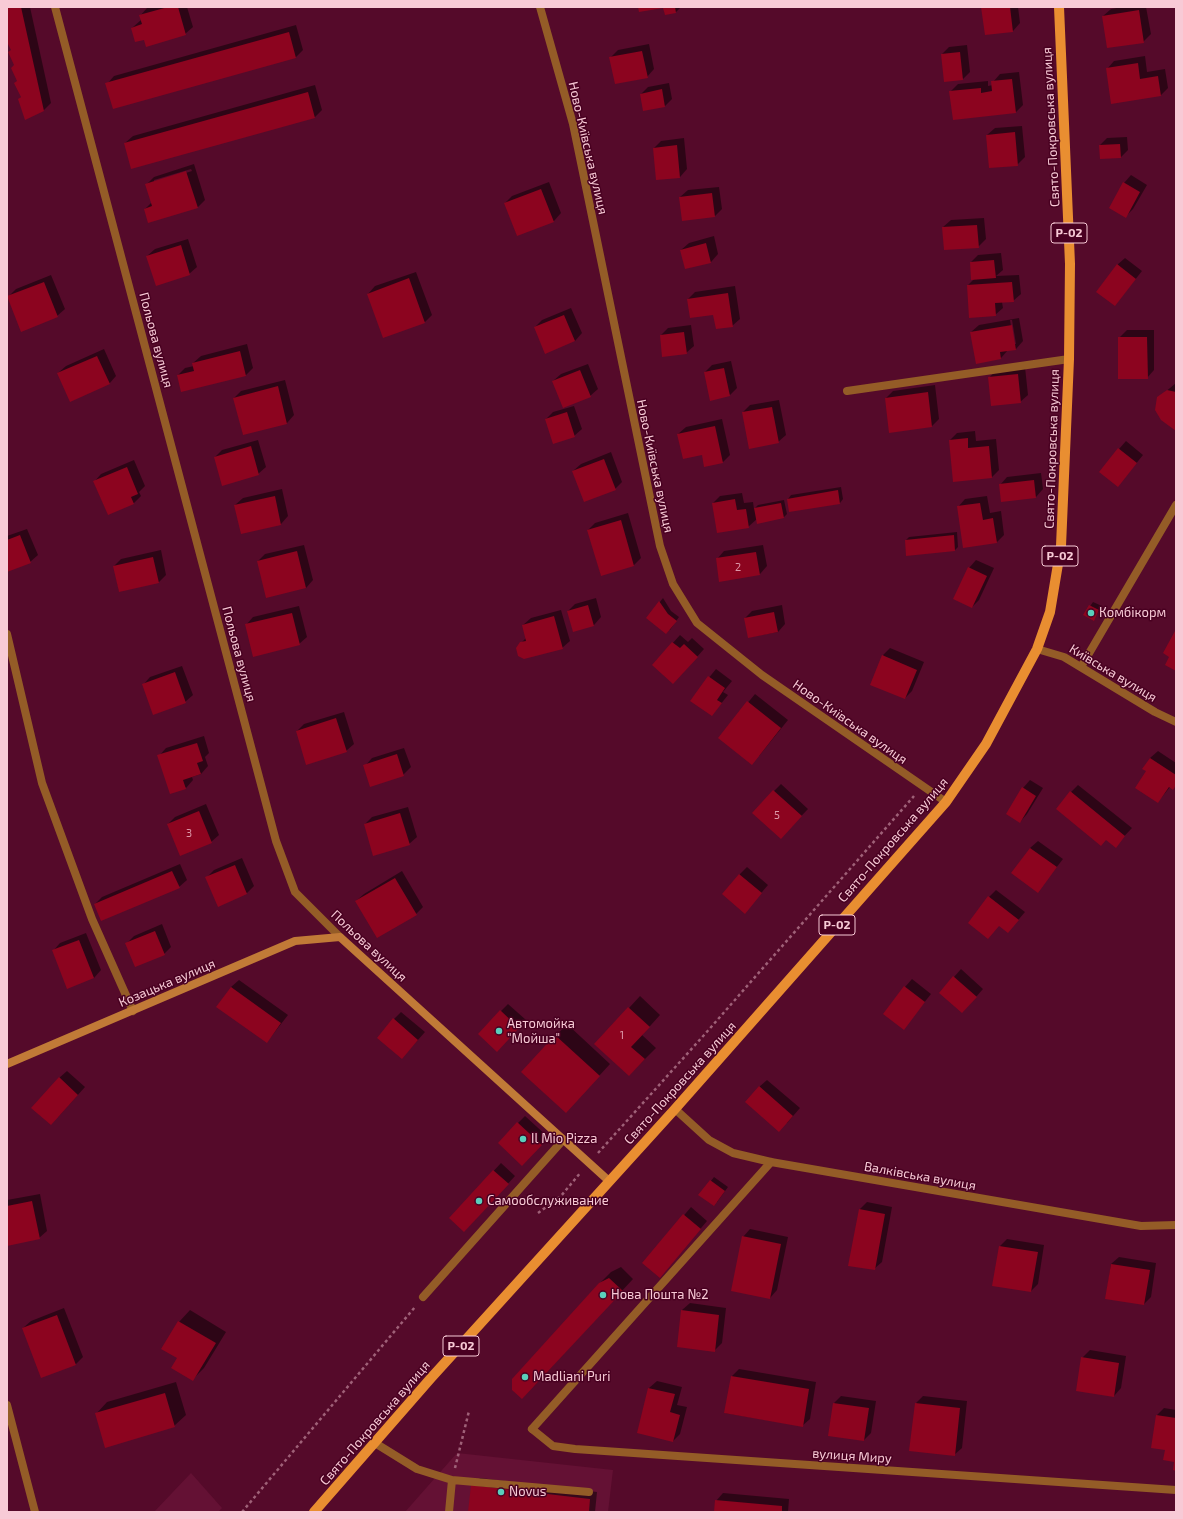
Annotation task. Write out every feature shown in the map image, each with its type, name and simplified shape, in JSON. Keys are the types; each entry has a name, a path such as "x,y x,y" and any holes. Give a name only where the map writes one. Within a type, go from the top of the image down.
{"main road":[{"name":"Свято-Покровська вулиця","path":"314,1512 609,1181 675,1110 946,802 986,744 1037,649 1050,612 1062,546 1069,359 1070,264 1059,7"}],"street":[{"name":"Польова вулиця","path":"55,7 276,841 295,892 340,937 609,1181"},
{"name":"Ново-Київська вулиця","path":"540,7 573,124 660,546 674,584 697,623 703,628 762,675 946,802"},
{"path":"847,391 1069,359"},
{"path":"1081,667 1176,505"},
{"path":"7,634 42,783 92,919 133,1011"},
{"name":"Київська вулиця","path":"1037,649 1064,657 1155,712 1176,722"},
{"name":"Козацька вулиця","path":"7,1064 295,941 340,937"},
{"name":"Валківська вулиця","path":"675,1110 709,1140 734,1153 771,1162 1141,1226 1176,1225"},
{"path":"423,1297 563,1140"},
{"name":"вулиця Миру","path":"771,1162 532,1429 553,1446 575,1449 1176,1490"},
{"path":"7,1405 35,1512"},
{"path":"375,1442 417,1469 452,1480 589,1492"},
{"path":"449,1512 452,1480"}],"path":[{"path":"538,1213 561,1196 922,786"},
{"path":"242,1512 423,1297"},
{"path":"452,1480 469,1410"}],"shaded area":[{"path":"457,1453 613,1470 608,1512 405,1512"},
{"path":"191,1473 222,1508 218,1512 154,1512"}],"building":[{"path":"7,7 21,7 44,111 25,120 18,99 21,97 14,83 17,81 11,68 14,65 8,52 11,50 7,42"},
{"path":"168,7 178,7 186,35 146,47 144,40 135,42 131,28 142,24 139,15"},
{"path":"638,7 675,7 676,13 665,15 663,8 639,12"},
{"path":"981,7 1010,7 1013,32 985,35"},
{"path":"1139,10 1144,43 1107,48 1102,16"},
{"path":"289,32 296,58 113,109 105,83"},
{"path":"642,51 648,78 615,84 609,57"},
{"path":"960,52 963,80 944,82 941,54"},
{"path":"1138,63 1140,79 1158,76 1161,96 1111,104 1106,68"},
{"path":"1012,79 1016,113 953,120 949,91 981,88 981,93 992,91 991,81"},
{"path":"662,89 665,107 643,111 640,94"},
{"path":"308,92 315,118 131,169 124,143"},
{"path":"1015,132 1018,166 989,168 986,135"},
{"path":"1120,144 1121,158 1100,159 1099,145"},
{"path":"677,145 680,178 656,180 653,148"},
{"path":"186,171 198,208 148,223 144,209 152,206 145,184"},
{"path":"1123,182 1140,192 1126,218 1109,208"},
{"path":"541,189 554,222 517,236 504,203"},
{"path":"712,193 715,217 682,221 679,197"},
{"path":"977,225 979,248 944,250 942,227"},
{"path":"706,243 711,263 685,269 680,250"},
{"path":"181,245 190,275 156,286 146,256"},
{"path":"994,260 996,278 971,280 970,262"},
{"path":"1117,264 1136,279 1115,306 1096,292"},
{"path":"409,278 425,323 383,338 367,294"},
{"path":"44,282 58,317 21,332 7,296"},
{"path":"1012,282 1014,302 995,303 996,316 969,318 967,285"},
{"path":"728,293 733,327 716,329 713,315 690,318 687,299"},
{"path":"564,315 575,341 545,354 534,327"},
{"path":"1012,325 1016,350 1000,352 1001,359 976,364 970,332"},
{"path":"684,332 687,354 662,357 660,335"},
{"path":"1118,337 1147,337 1148,379 1118,379"},
{"path":"240,351 246,376 181,392 177,375 194,371 192,363"},
{"path":"97,356 110,384 70,402 57,373"},
{"path":"724,368 730,396 710,401 704,372"},
{"path":"580,370 591,397 563,408 552,381"},
{"path":"1018,374 1021,403 991,406 988,377"},
{"path":"278,386 287,424 243,435 233,398"},
{"path":"1167,390 1176,392 1176,431 1161,420 1155,410 1157,397"},
{"path":"928,392 932,427 889,433 885,398"},
{"path":"772,407 779,443 749,449 742,412"},
{"path":"567,412 575,437 553,444 545,419"},
{"path":"715,426 723,463 704,467 702,455 683,459 677,434"},
{"path":"968,438 968,448 989,446 992,478 953,482 949,440"},
{"path":"251,446 259,475 222,486 214,457"},
{"path":"1118,448 1137,463 1118,487 1099,472"},
{"path":"604,459 616,490 584,502 572,471"},
{"path":"127,467 138,494 131,497 134,504 108,515 93,481"},
{"path":"1034,480 1036,498 1001,502 999,484"},
{"path":"838,490 840,504 789,512 787,499"},
{"path":"275,496 281,525 241,534 234,505"},
{"path":"735,499 737,510 746,509 749,528 717,533 712,503"},
{"path":"781,503 784,518 757,524 754,508"},
{"path":"980,503 983,520 993,518 997,543 963,548 957,506"},
{"path":"621,520 634,566 601,576 587,530"},
{"path":"20,535 31,563 7,572 7,540"},
{"path":"954,535 955,551 906,556 905,540"},
{"path":"297,551 306,588 266,598 257,561"},
{"path":"756,552 760,575 719,582 716,558"},
{"path":"153,557 159,583 119,592 113,566"},
{"path":"968,567 987,576 972,608 953,599"},
{"path":"659,601 668,614 677,621 666,634 646,618"},
{"path":"588,605 594,626 573,632 567,611"},
{"name":"Комбікорм","path":"1089,605 1099,610 1094,621 1083,615"},
{"path":"774,612 778,632 748,638 744,618"},
{"path":"292,613 300,645 253,657 245,624"},
{"path":"554,616 563,649 524,659 518,656 516,648 520,642 526,641 522,625"},
{"path":"1175,631 1176,671 1165,665 1169,657 1163,653"},
{"path":"672,642 680,648 684,644 698,657 673,684 652,665"},
{"path":"882,655 917,670 905,699 870,685"},
{"path":"175,672 186,703 153,715 142,684"},
{"path":"708,676 725,688 717,700 722,703 712,716 690,701"},
{"path":"747,701 781,728 752,765 718,738"},
{"path":"336,718 347,752 306,765 296,731"},
{"path":"197,743 203,761 197,763 201,774 183,780 186,789 170,794 157,755"},
{"path":"397,754 404,776 370,787 363,765"},
{"path":"1150,758 1176,775 1176,785 1173,790 1169,787 1158,803 1135,788 1146,771 1142,769"},
{"path":"1022,787 1036,796 1020,823 1006,814"},
{"path":"773,790 802,816 781,839 752,813"},
{"path":"1070,791 1125,836 1116,848 1106,840 1101,846 1056,809"},
{"path":"199,811 212,843 180,856 167,824"},
{"path":"400,813 410,845 373,856 364,824"},
{"path":"1030,848 1057,867 1038,893 1011,873"},
{"path":"235,865 247,894 218,907 205,877"},
{"path":"172,871 180,888 101,921 94,904"},
{"path":"739,874 762,893 745,914 722,894"},
{"path":"395,878 417,915 377,938 355,901"},
{"path":"988,896 1019,920 1008,933 999,926 988,939 968,923"},
{"path":"155,931 165,955 135,967 125,943"},
{"path":"79,940 94,978 67,989 52,950"},
{"path":"953,976 977,997 962,1013 939,993"},
{"path":"904,986 925,1002 904,1030 883,1014"},
{"path":"231,987 281,1023 267,1043 216,1007"},
{"path":"628,1007 650,1027 631,1047 645,1059 629,1076 594,1044"},
{"name":"Автомойка \"Мойша\"","path":"500,1010 519,1028 497,1052 478,1034"},
{"path":"393,1018 418,1040 402,1059 377,1038"},
{"path":"555,1035 600,1076 566,1113 521,1072"},
{"path":"59,1077 78,1095 51,1125 31,1108"},
{"path":"759,1086 793,1116 779,1132 745,1102"},
{"path":"517,1122 542,1145 522,1166 498,1143"},
{"name":"Самообслуживание","path":"493,1170 509,1184 464,1232 449,1218"},
{"path":"710,1180 725,1191 714,1206 698,1195"},
{"path":"32,1201 40,1239 7,1246 7,1206"},
{"path":"859,1209 885,1214 875,1270 848,1266"},
{"path":"683,1214 701,1229 660,1278 642,1263"},
{"path":"742,1236 781,1244 770,1299 731,1291"},
{"path":"999,1246 1038,1252 1031,1292 992,1286"},
{"path":"1111,1264 1150,1270 1144,1305 1105,1299"},
{"path":"609,1278 623,1291 522,1399 512,1390 512,1379 599,1283"},
{"path":"681,1310 719,1315 715,1352 677,1347"},
{"path":"57,1315 76,1365 41,1378 22,1328"},
{"path":"178,1321 216,1343 193,1381 171,1368 177,1358 161,1349"},
{"path":"1081,1357 1119,1363 1114,1397 1076,1391"},
{"path":"731,1376 809,1389 803,1427 724,1413"},
{"path":"648,1388 675,1394 670,1412 680,1415 673,1442 637,1433"},
{"path":"165,1393 175,1427 105,1448 95,1413"},
{"path":"833,1403 869,1408 864,1441 828,1436"},
{"path":"915,1403 960,1408 955,1456 909,1451"},
{"path":"1156,1415 1176,1418 1176,1471 1173,1470 1174,1462 1163,1460 1165,1450 1151,1448"},
{"name":"Novus","path":"471,1485 590,1499 589,1512 468,1512"},
{"path":"715,1500 782,1506 782,1512 714,1512"}],"place":[{"name":"Комбікорм","path":"1091,613"},
{"name":"Автомойка \"Мойша\"","path":"499,1031"},
{"name":"Il Mio Pizza","path":"523,1139"},
{"name":"Самообслуживание","path":"479,1201"},
{"name":"Нова Пошта №2","path":"603,1295"},
{"name":"Madliani Puri","path":"525,1377"},
{"name":"Novus","path":"501,1492"}]}
